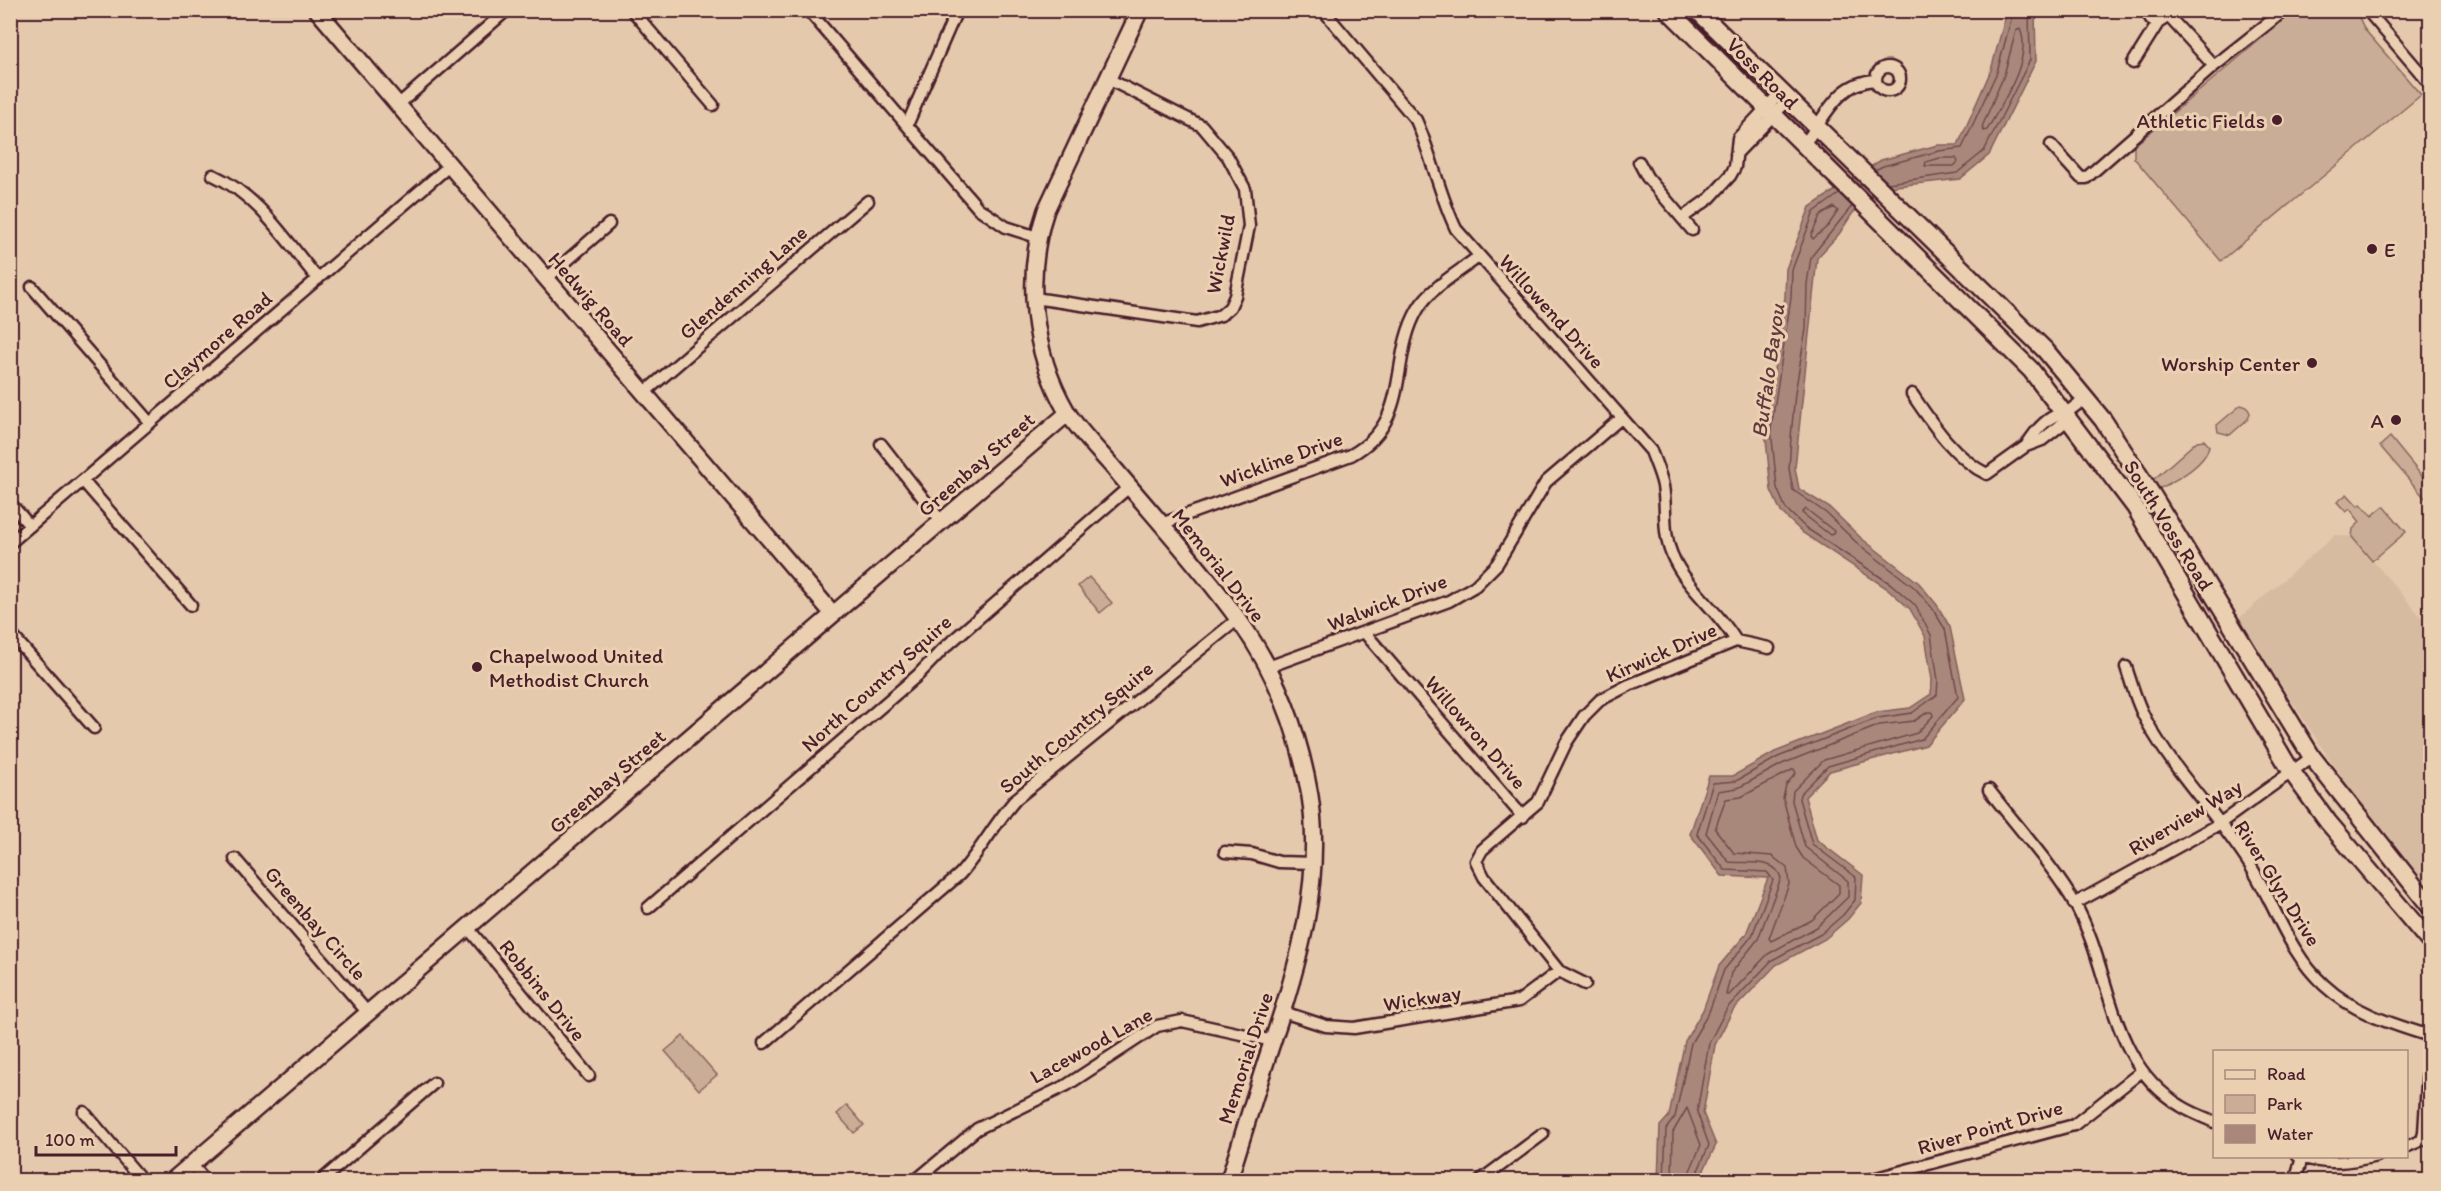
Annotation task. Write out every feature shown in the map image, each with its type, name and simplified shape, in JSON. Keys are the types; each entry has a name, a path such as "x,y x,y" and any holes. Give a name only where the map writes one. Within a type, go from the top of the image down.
{"main road":[{"name":"Voss Road","path":"1668,10 1825,167"},
{"name":"Voss Road","path":"1697,10 1784,96 1842,149"},
{"path":"1701,43 1716,29"},
{"name":"South Voss Road","path":"1842,149 2045,350 2086,398 2154,498 2312,757 2430,906"},
{"name":"South Voss Road","path":"1825,167 2031,370 2067,413 2135,507 2291,771 2328,822 2430,942"},
{"path":"1971,311 1973,291 1978,284"},
{"path":"2206,629 2227,616"}],"street":[{"name":"Hedwig Road","path":"317,10 833,614"},
{"path":"399,104 507,10"},
{"path":"632,10 713,105"},
{"path":"808,10 908,123 978,208 990,219 1022,234 1037,237"},
{"path":"908,123 957,10"},
{"name":"Memorial Drive","path":"1140,10 1046,210 1037,237 1034,298 1044,360 1068,413 1238,619 1268,667 1281,694 1302,758 1310,796 1314,863 1307,919 1283,1012 1228,1180"},
{"name":"Willowend Drive","path":"1323,10 1416,120 1425,140 1443,204 1456,230 1651,451 1663,486 1665,533 1672,556 1690,582 1724,620 1736,641"},
{"path":"2146,10 2151,20 2158,22"},
{"path":"2051,145 2081,178 2086,178 2214,66 2285,10"},
{"path":"2367,10 2430,84"},
{"path":"2133,63 2158,22 2174,14 2214,66"},
{"name":"Wickwild","path":"1034,298 1197,322 1221,315 1230,307 1235,296 1249,226 1245,189 1228,157 1202,126 1108,79"},
{"path":"1803,145 1818,127 1831,102 1843,91 1861,81 1876,80"},
{"path":"1682,218 1710,198 1730,176 1735,167 1736,155 1784,96"},
{"path":"1639,162 1647,177 1692,230"},
{"name":"Claymore Road","path":"10,543 449,166"},
{"path":"213,175 232,184 249,198 318,279"},
{"name":"Glendenning Lane","path":"644,393 868,201"},
{"path":"546,279 609,224"},
{"name":"Wickline Drive","path":"1161,524 1352,455 1376,440 1390,415 1407,342 1418,308 1478,257"},
{"path":"32,287 150,423"},
{"path":"1912,394 1928,417 1971,467 1987,474 2026,446 2042,440 2061,425 2067,413 2086,398"},
{"name":"Greenbay Street","path":"173,1180 1068,413"},
{"name":"Walwick Drive","path":"1268,667 1449,601 1475,586 1497,564 1546,482 1621,417"},
{"path":"881,444 941,521"},
{"path":"82,481 191,605"},
{"name":"North Country Squire","path":"648,908 918,675 943,649 1129,487"},
{"path":"10,503 30,526"},
{"name":"South Country Squire","path":"764,1043 960,874 979,852 995,822 1016,799 1238,619"},
{"path":"10,633 94,728"},
{"name":"Willowron Drive","path":"1365,633 1523,817 1482,850 1476,861 1484,877 1559,971 1585,984"},
{"name":"Kirwick Drive","path":"1523,817 1538,802 1572,734 1584,716 1600,700 1629,685 1736,641 1769,648"},
{"name":"River Glyn Drive","path":"2126,667 2145,720 2161,746 2248,862 2292,946 2325,986 2368,1015 2430,1035"},
{"name":"Riverview Way","path":"2074,903 2219,824 2312,757"},
{"path":"1989,790 2074,903 2097,956 2117,1027 2142,1071 2159,1089 2182,1107 2213,1122"},
{"path":"1225,852 1252,854 1279,862 1314,863"},
{"name":"Greenbay Circle","path":"235,859 368,1013"},
{"name":"Robbins Drive","path":"468,928 589,1076"},
{"name":"Wickway","path":"1283,1012 1326,1026 1354,1028 1519,1001 1559,971"},
{"name":"Lacewood Lane","path":"916,1180 977,1129 1067,1085 1157,1026 1182,1021 1273,1041"},
{"path":"2408,1146 2422,1140 2430,1035"},
{"name":"River Point Drive","path":"1869,1180 2074,1125 2142,1071"},
{"path":"322,1180 434,1083"},
{"path":"84,1112 142,1180"},
{"path":"1481,1180 1543,1134"},
{"path":"2295,1180 2300,1158"},
{"path":"2306,1158 2336,1163 2365,1158"},
{"path":"192,1166 205,1180"}],"shaded area":[{"path":"2335,535 2352,537 2430,627 2430,888 2353,795 2238,619"}],"green space":[{"name":"Athletic Fields","path":"2294,11 2356,11 2365,30 2421,95 2221,261 2134,158 2134,146"},
{"path":"2241,405 2247,407 2250,413 2248,419 2230,435 2218,432 2217,425"},
{"path":"2390,437 2430,486 2430,504 2380,446"},
{"path":"2204,440 2209,446 2202,460 2188,472 2157,490 2152,481 2197,441"},
{"path":"2347,494 2372,516 2384,506 2406,532 2372,561 2352,537 2353,529 2360,522 2350,509 2346,512 2337,502"},
{"path":"1089,577 1112,603 1100,613 1078,586"},
{"path":"683,1036 717,1075 699,1090 665,1051"},
{"path":"847,1105 864,1125 854,1133 837,1114"}],"water":[{"path":"2005,11 2035,11 2036,61 1989,155 1960,179 1896,186 1871,196 1852,214 1839,234 1817,258 1795,468 1799,489 1830,508 1861,538 1919,583 1937,605 1950,627 1965,699 1926,745 1830,771 1805,797 1817,840 1863,875 1861,903 1848,919 1825,939 1776,965 1733,1010 1715,1045 1703,1113 1716,1145 1699,1180 1658,1180 1660,1126 1669,1116 1685,1041 1703,1010 1719,966 1746,934 1768,878 1722,876 1690,834 1709,776 1733,776 1775,752 1877,712 1910,708 1931,694 1932,680 1925,636 1910,609 1888,589 1803,533 1781,512 1771,490 1765,429 1785,297 1786,269 1810,207 1881,160 1938,145 1958,145 1991,70 2006,15"}],"place":[{"name":"Athletic Fields","path":"2277,120"},
{"name":"E","path":"2372,249"},
{"name":"Worship Center","path":"2312,363"},
{"name":"A","path":"2396,420"},
{"name":"Chapelwood United Methodist Church","path":"477,667"}],"water label":[{"name":"Buffalo Bayou","path":"1768,371"}]}
